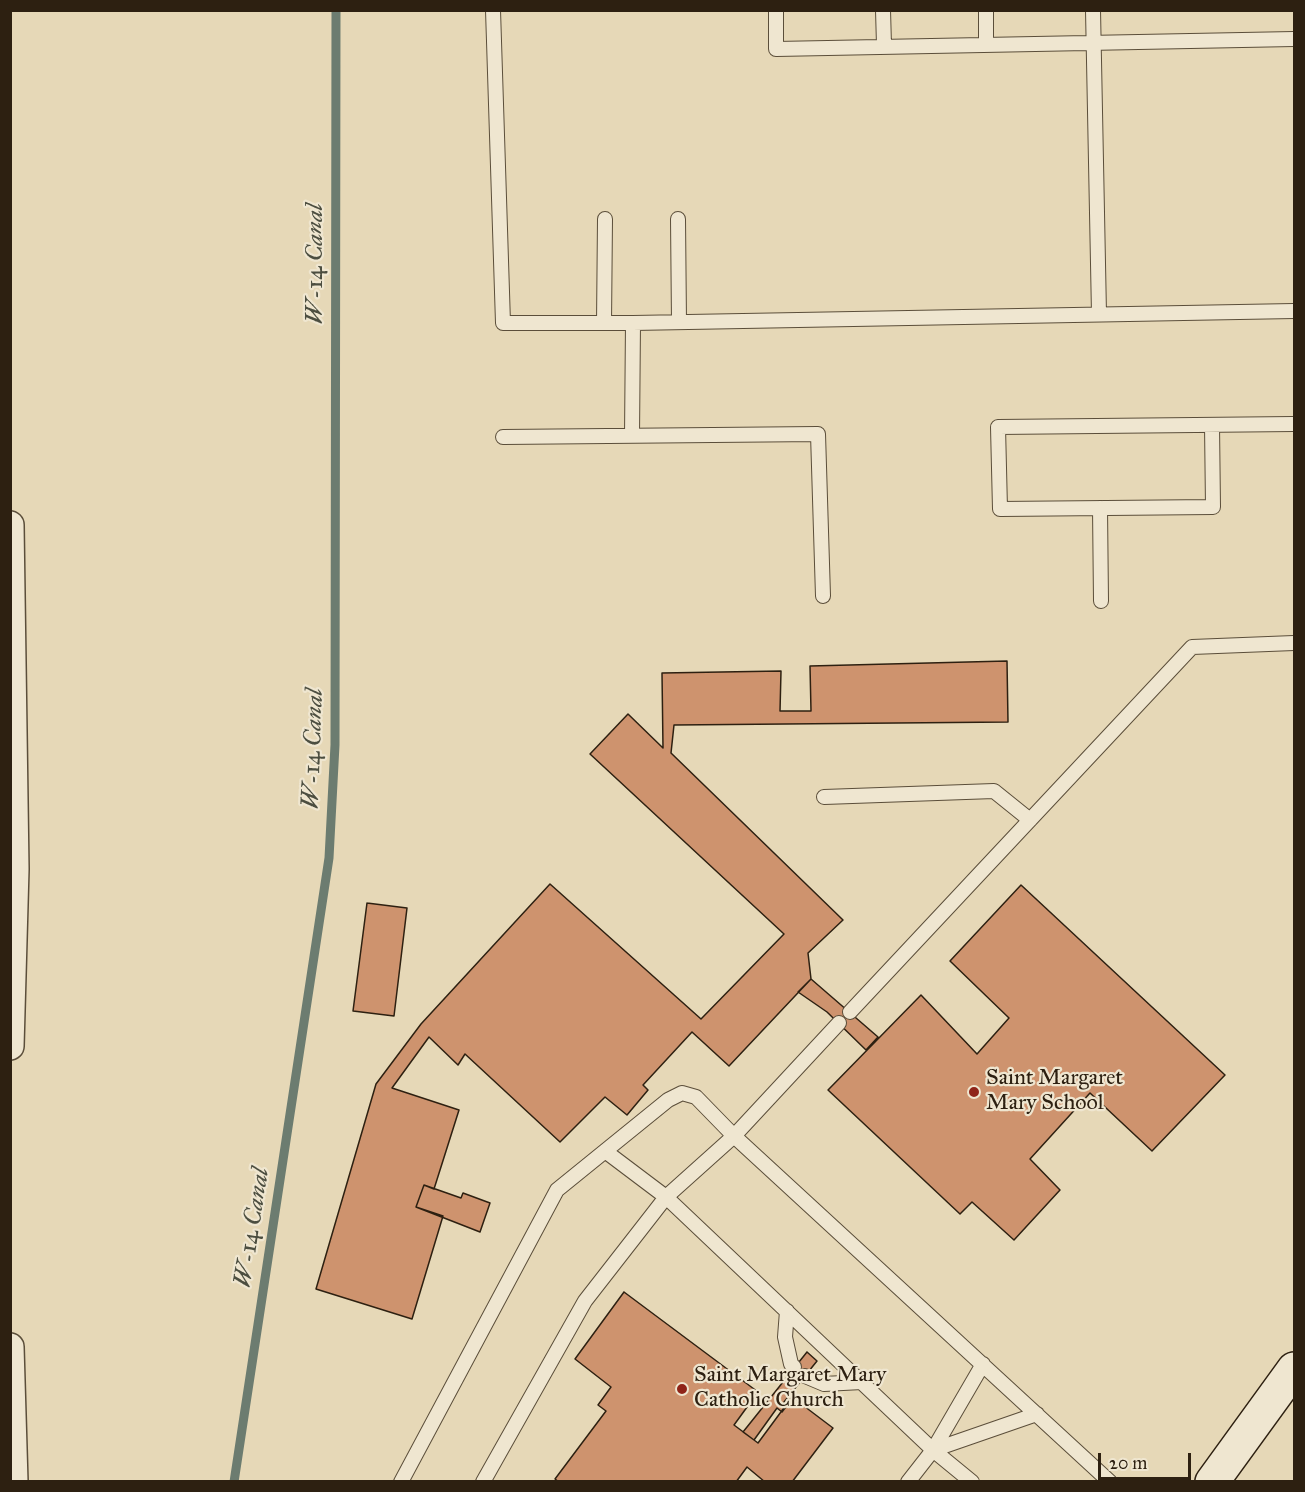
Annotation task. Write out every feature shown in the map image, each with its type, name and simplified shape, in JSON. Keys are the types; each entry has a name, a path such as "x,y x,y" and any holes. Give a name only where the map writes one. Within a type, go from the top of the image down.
{"main road":[{"path":"1212,1482 1294,1369"}],"street":[{"path":"10,525 12,769 10,1046"},
{"path":"10,1347 14,1482"}],"lane":[{"path":"494,10 503,323 633,323 1294,311"},
{"path":"776,10 777,49 884,45 1294,39"},
{"path":"883,10 884,45"},
{"path":"986,10 986,44"},
{"path":"1093,10 1099,314"},
{"path":"604,323 605,219"},
{"path":"678,219 678,322"},
{"path":"632,436 633,323"},
{"path":"1212,425 1213,507 1000,509 998,427 1294,424"},
{"path":"503,437 818,434 822,596"},
{"path":"1100,508 1101,601"},
{"path":"850,1012 1192,647 1294,643"},
{"path":"824,797 994,791 1030,820"},
{"path":"483,1482 585,1301 666,1197 734,1136 839,1023"},
{"path":"401,1482 557,1190 668,1100 682,1093 696,1097 734,1136 1110,1482"},
{"path":"605,1150 666,1197 933,1450 972,1482"},
{"path":"786,1311 785,1337 791,1364 794,1366"},
{"path":"908,1482 933,1450 983,1364"},
{"path":"805,1376 824,1384 862,1382"},
{"path":"933,1450 1037,1414"}],"building":[{"path":"1007,661 1008,722 674,725 671,753 843,920 808,953 811,979 729,1066 692,1032 643,1085 648,1090 627,1115 605,1097 560,1142 465,1054 458,1065 429,1037 392,1088 459,1110 434,1189 424,1185 416,1207 443,1216 412,1319 316,1289 376,1084 421,1024 550,884 701,1019 784,934 590,754 628,714 663,748 662,673 781,671 780,711 811,711 810,666"},
{"path":"1021,885 1225,1075 1152,1151 1090,1093 1030,1159 1060,1190 1014,1240 972,1202 960,1214 828,1090 921,995 977,1054 1009,1018 950,961"},
{"path":"367,903 407,908 394,1016 353,1011"},
{"path":"811,979 878,1037 866,1050 827,1012 798,992"},
{"path":"424,1185 461,1198 463,1193 490,1203 480,1232 416,1207"},
{"name":"Saint Margaret Mary Catholic Church","path":"624,1292 758,1392 734,1425 758,1443 792,1397 833,1428 792,1482 765,1482 747,1467 736,1482 559,1482 555,1479 606,1411 598,1405 611,1387 575,1359"},
{"path":"807,1352 817,1361 784,1402 788,1404 782,1412 777,1408 754,1440 743,1432"}],"waterway":[{"name":"W-14 Canal","path":"234,1482 329,858 335,745 336,10"}],"place":[{"name":"Saint Margaret Mary School","path":"974,1092"},
{"name":"Saint Margaret Mary Catholic Church","path":"682,1389"}]}
